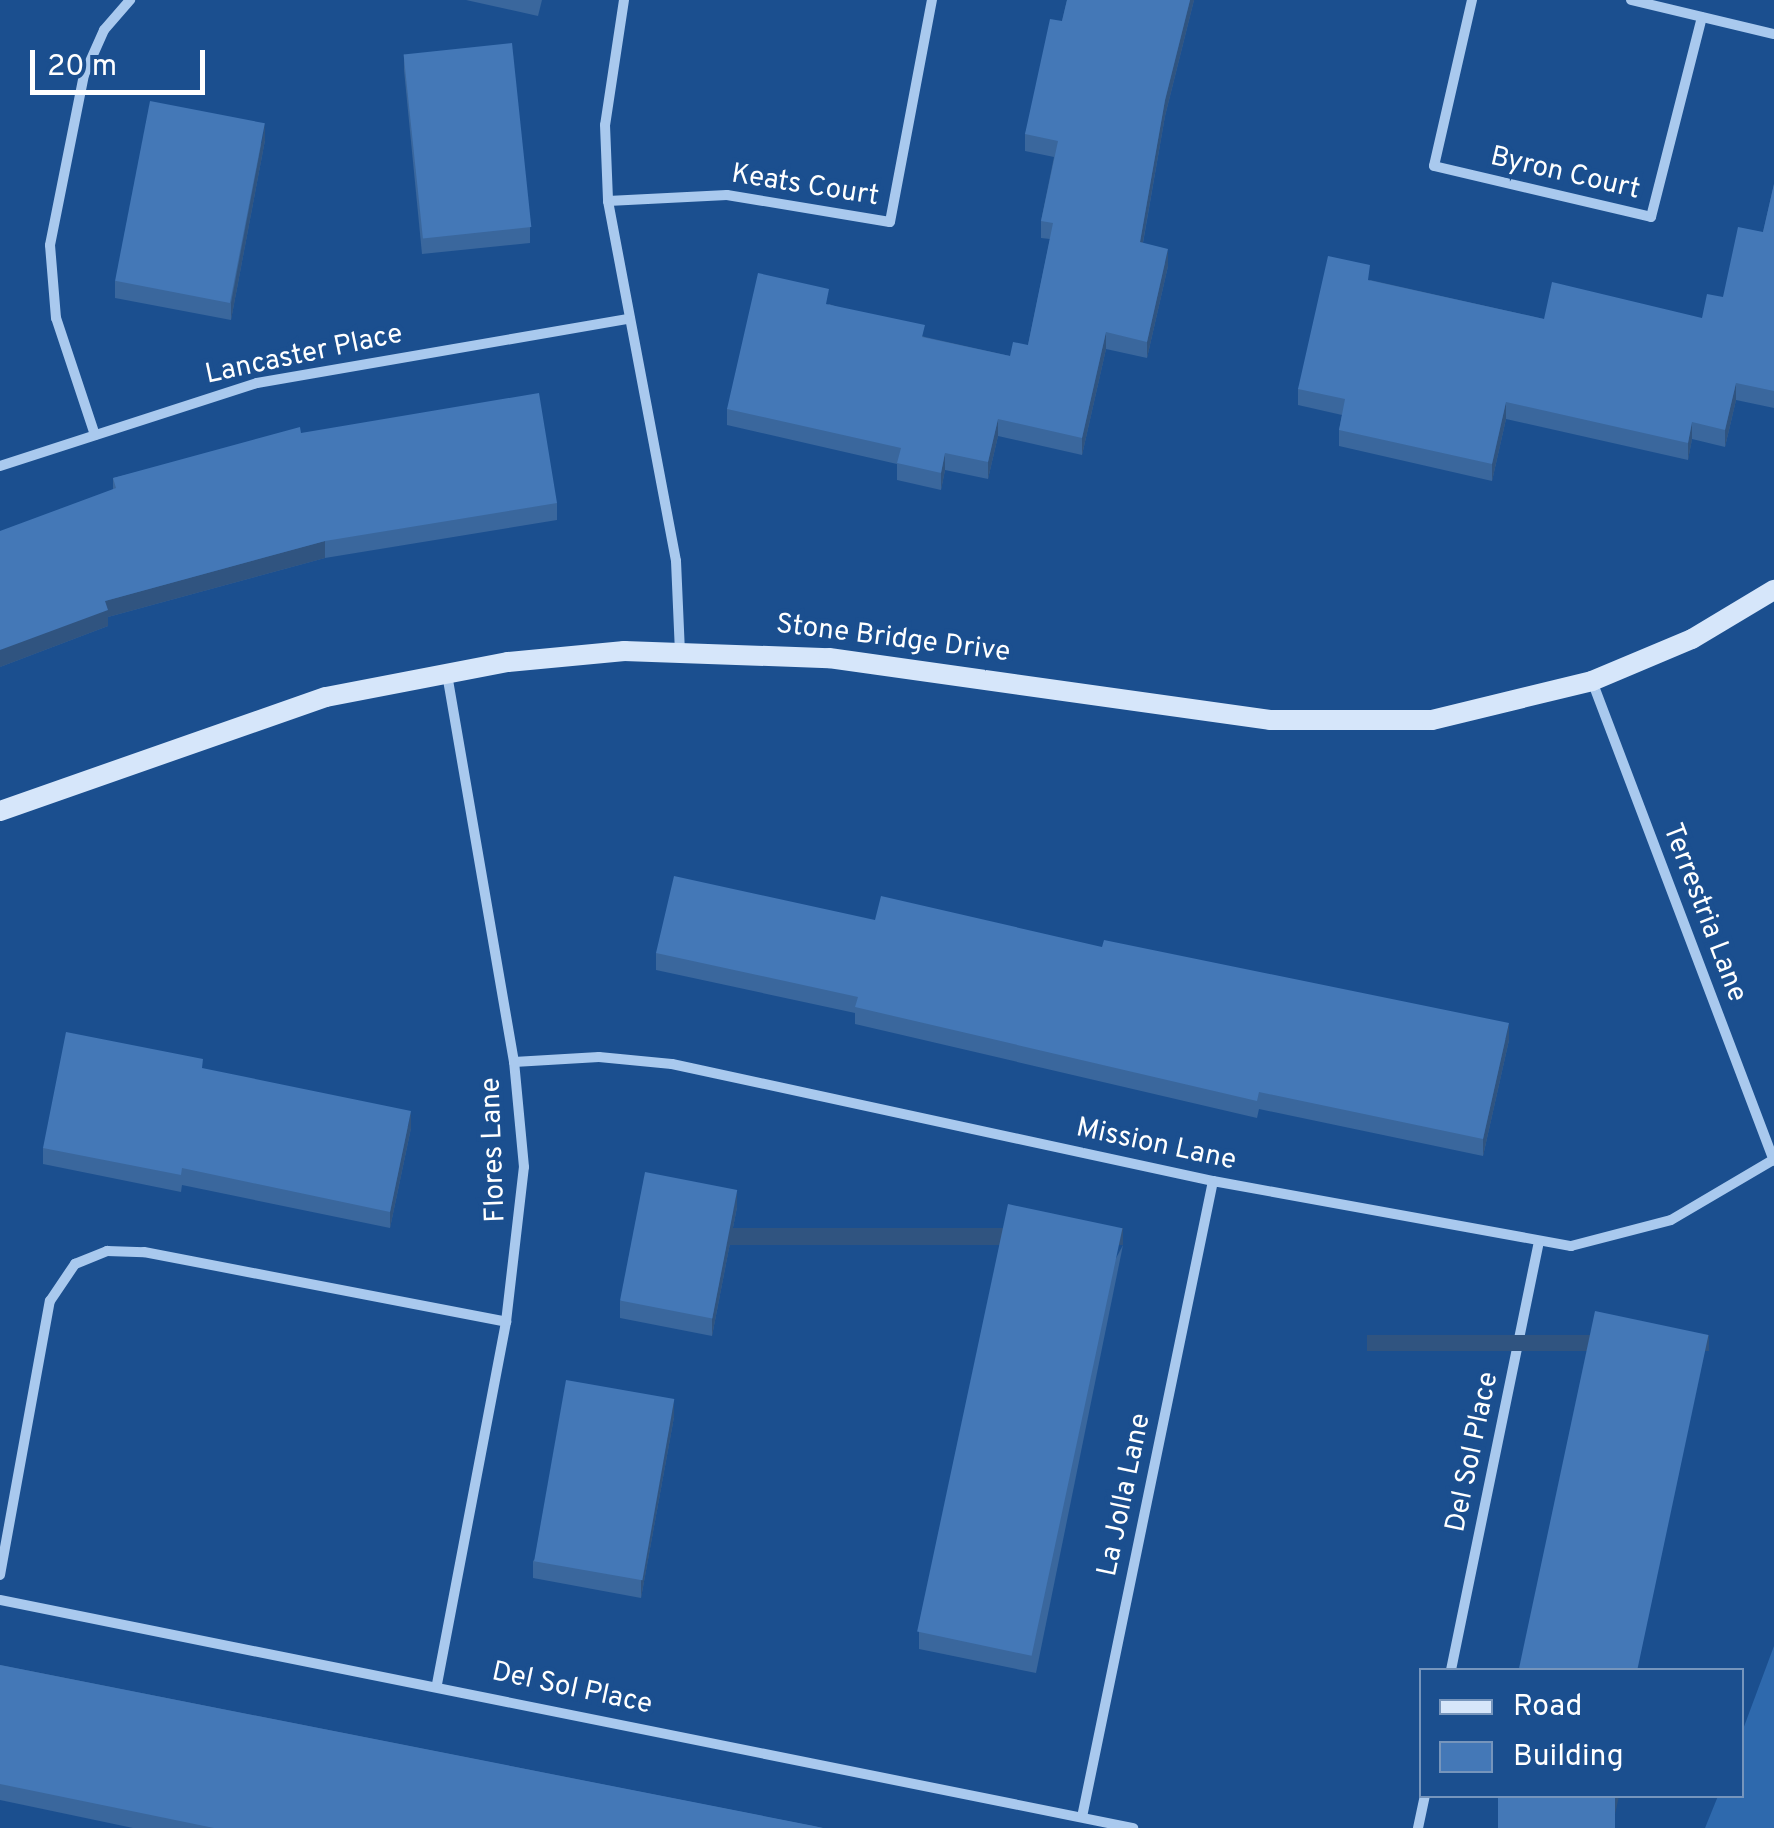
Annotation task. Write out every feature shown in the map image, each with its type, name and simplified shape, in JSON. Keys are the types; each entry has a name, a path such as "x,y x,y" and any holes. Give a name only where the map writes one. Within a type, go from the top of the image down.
{"street":[{"path":"94,435 56,318 50,245 84,75 104,30 130,0"},
{"path":"624,0 605,125 608,201 626,319 676,561 680,652"},
{"name":"Keats Court","path":"608,201 727,196 890,222 932,0"},
{"name":"Byron Court","path":"1472,0 1434,166 1651,217 1702,17"},
{"path":"1631,0 1774,34"},
{"name":"Lancaster Place","path":"0,466 258,383 626,319"},
{"name":"Stone Bridge Drive","path":"0,811 246,720 447,672 572,655 680,652 890,664 1202,712 1320,722 1432,720 1592,682 1692,639 1774,590"},
{"name":"Flores Lane","path":"437,1684 506,1322 522,1216 514,1062 447,672"},
{"name":"Terrestria Lane","path":"1592,682 1774,1160"},
{"name":"Mission Lane","path":"514,1062 599,1057 672,1064 1213,1181 1572,1246 1636,1232 1774,1160"},
{"name":"La Jolla Lane","path":"1082,1818 1213,1181"},
{"name":"Del Sol Place","path":"1451,1668 1539,1243"},
{"path":"0,1575 50,1301 76,1264 107,1251 144,1252 506,1322"},
{"name":"Del Sol Place","path":"0,1600 437,1684 1133,1828"},
{"path":"1418,1828 1425,1798"}],"shaded area":[{"path":"1774,1646 1774,1828 1705,1828 1717,1798 1744,1798 1744,1727"}],"building":[{"path":"1067,0 1190,0 1165,100 1140,242 1168,249 1147,342 1106,332 1082,438 998,419 988,462 945,453 941,473 897,463 901,448 727,409 758,273 829,289 826,304 925,325 922,337 1010,356 1013,342 1028,345 1053,223 1041,221 1058,141 1025,134 1050,19 1062,21"},
{"path":"512,43 531,227 423,238 404,54"},
{"path":"150,101 265,123 230,303 115,281"},
{"path":"1774,184 1774,391 1736,383 1725,430 1692,422 1688,443 1506,402 1492,464 1339,430 1345,399 1298,389 1328,256 1370,265 1368,280 1544,319 1552,282 1702,318 1707,294 1723,297 1738,227 1763,232"},
{"path":"539,393 557,503 325,541 105,601 108,610 0,650 0,531 116,488 113,478 300,427 301,433"},
{"path":"674,876 875,920 881,896 1102,947 1104,940 1509,1023 1483,1139 1259,1092 1257,1101 855,1007 858,997 656,953"},
{"path":"66,1032 203,1059 202,1068 411,1111 390,1212 182,1168 181,1175 43,1148"},
{"path":"645,1172 737,1190 712,1319 620,1301"},
{"path":"1008,1204 1122,1228 1032,1656 917,1631"},
{"path":"1595,1311 1708,1335 1638,1668 1519,1668"},
{"path":"566,1380 674,1399 642,1580 534,1561"},
{"path":"0,1665 823,1828 214,1828 0,1784"},
{"path":"1498,1798 1615,1798 1615,1828 1498,1828"}]}
